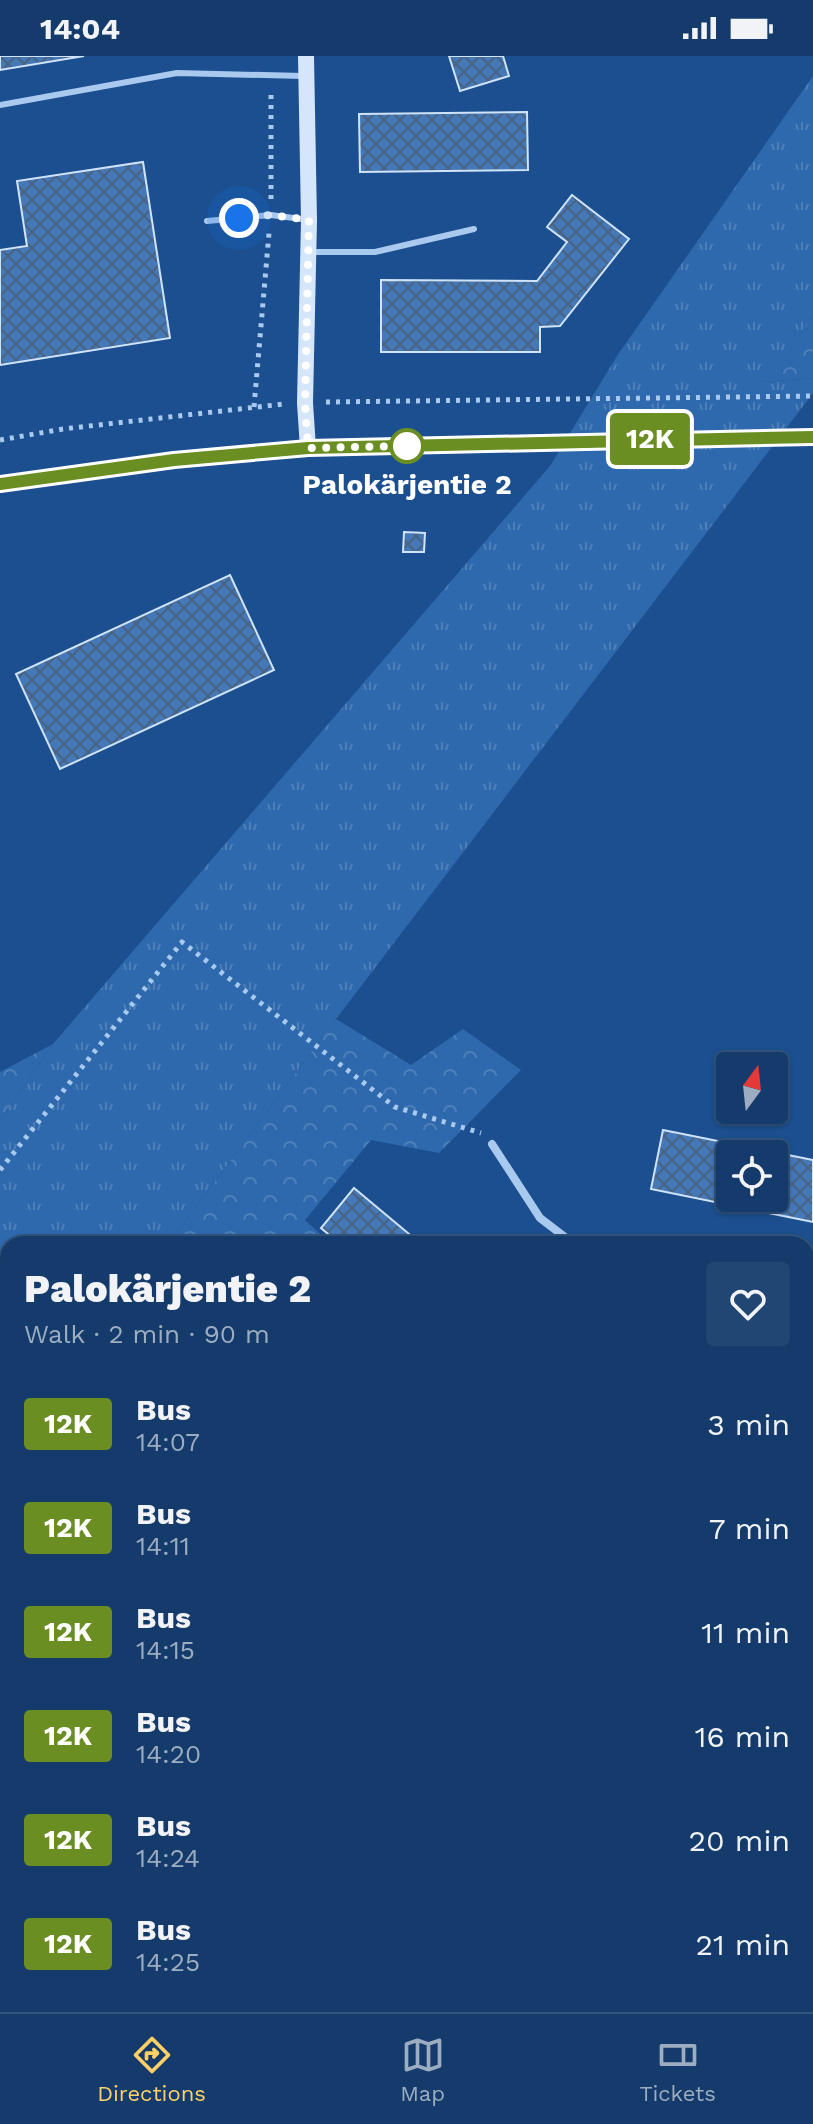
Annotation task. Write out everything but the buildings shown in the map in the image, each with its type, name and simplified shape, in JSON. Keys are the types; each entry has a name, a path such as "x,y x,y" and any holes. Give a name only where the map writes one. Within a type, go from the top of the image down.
{"street":[{"path":"306,56 309,220 305,403 308,448"},
{"path":"0,484 174,460 308,448 813,437"},
{"path":"492,1144 540,1218 564,1236"}],"lane":[{"path":"0,105 177,73 306,76"},
{"path":"207,221 271,215 309,220"},
{"path":"308,252 375,252 474,229"}],"path":[{"path":"0,440 79,427 305,403 813,396"},
{"path":"0,1170 182,942 395,1107 486,1134 492,1144"}],"green space":[{"path":"813,76 813,318 763,382 813,378 813,393 174,1236 0,1236 0,1121 53,1044 550,466 617,356"},
{"path":"813,318 813,378 762,382"},
{"path":"336,1019 411,1065 463,1029 521,1070 439,1153 371,1140 305,1220 322,1236 174,1236"},
{"path":"53,1044 0,1121 0,1072"}],"bus line":[{"name":"12K","path":"0,484 174,460 308,448 813,437"}],"place":[{"name":"Palokärjentie 2","path":"407,446"}],"route":[{"path":"239,218 271,215 309,220 305,403 308,448 407,446"}]}
